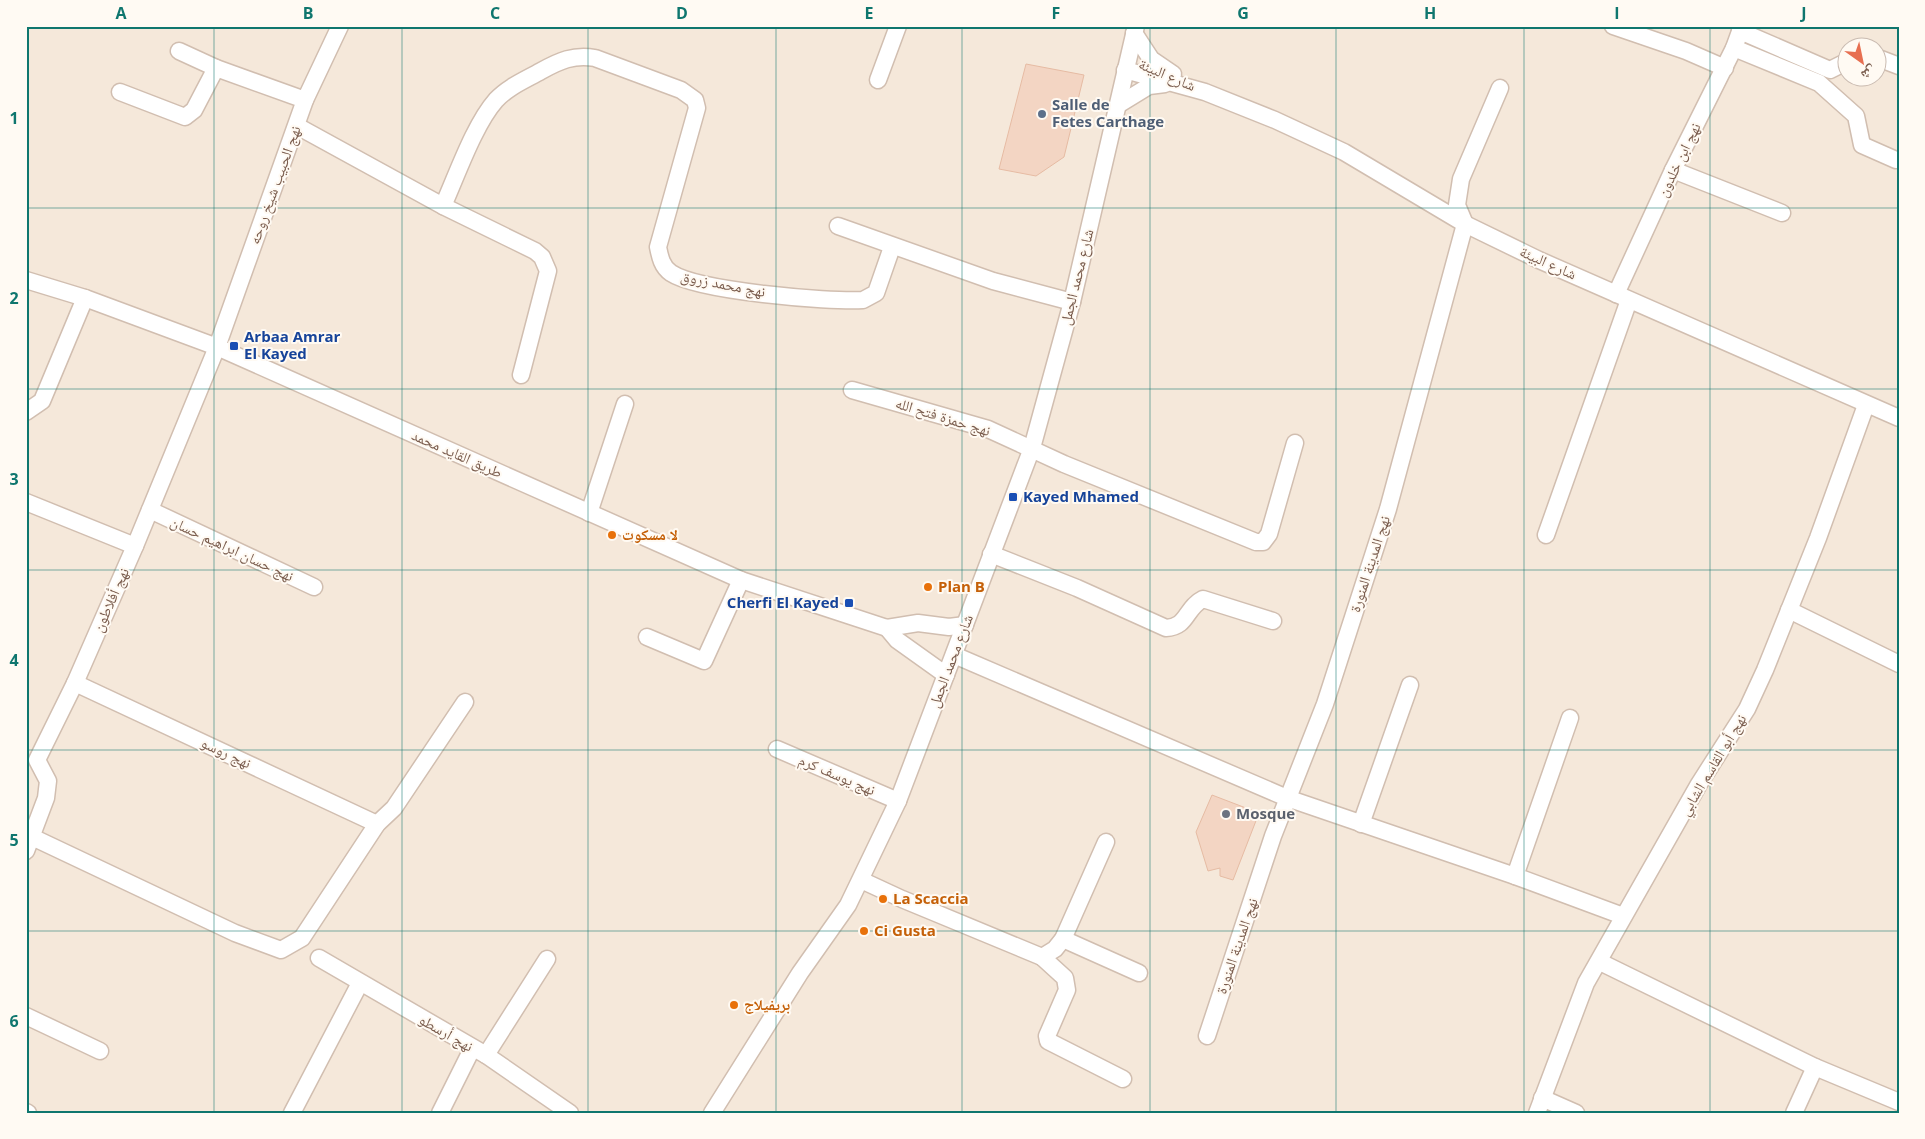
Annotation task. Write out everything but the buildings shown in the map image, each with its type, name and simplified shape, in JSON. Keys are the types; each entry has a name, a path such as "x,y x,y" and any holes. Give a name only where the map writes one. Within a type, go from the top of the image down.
{"street":[{"name":"نهج الحبيب شيخ روحه","path":"217,347 305,100 340,26"},
{"path":"878,80 898,26"},
{"path":"1613,26 1686,51 1725,68"},
{"path":"1741,29 1830,70 1838,66"},
{"name":"نهج ابن خلدون","path":"1546,535 1623,297 1673,170 1725,68 1741,29"},
{"path":"1135,30 1151,59 1173,79"},
{"name":"شارع محمد الجمل","path":"712,1113 800,973 848,905 898,801 1032,448 1072,302 1135,30"},
{"path":"1734,48 1819,83 1856,116 1862,145 1896,160"},
{"path":"179,51 216,68 305,100"},
{"name":"نهج محمد زروق","path":"443,206 481,124 496,101 508,89 554,64 570,57 584,56 595,58 681,90 695,100 697,108 658,247 660,260 669,272 679,278 744,292 863,300 876,293 892,247"},
{"name":"شارع البيئة","path":"1126,65 1173,79 1344,152 1465,224 1539,260 1899,418"},
{"path":"120,92 185,117 194,110 216,68"},
{"path":"1118,105 1149,86 1173,79"},
{"path":"1465,224 1457,205 1460,179 1500,88"},
{"path":"297,126 443,206 542,256 548,271 521,375"},
{"path":"1673,170 1782,213"},
{"name":"نهج المدينة المنورة","path":"1207,1036 1287,798 1324,704 1388,509 1465,224"},
{"path":"838,226 892,247 993,281 1072,302"},
{"name":"طريق القايد محمد","path":"26,280 85,298 217,347 741,580 888,628 918,623 949,627 965,625"},
{"path":"26,412 42,401 85,298"},
{"name":"نهج أفلاطون","path":"29,844 46,798 48,780 32,758 75,683 135,546 217,347"},
{"name":"نهج حمزة فتح الله","path":"852,390 988,429 1064,464 1256,542 1263,542 1270,534 1295,443"},
{"path":"589,513 625,404"},
{"name":"نهج أبو القاسم الشابي","path":"1539,1105 1586,984 1699,784 1747,709 1789,610 1866,405"},
{"path":"26,502 135,546"},
{"name":"نهج حسان ابراهيم حسان","path":"150,510 314,587"},
{"path":"991,554 1077,588 1166,628 1181,624 1194,604 1203,599 1273,621"},
{"path":"647,637 704,661 741,580"},
{"path":"1789,610 1899,664"},
{"name":"طريق القايد محمد","path":"888,628 897,640 946,675"},
{"path":"954,655 1287,798 1515,876 1623,916"},
{"name":"نهج روسو","path":"75,683 377,824"},
{"path":"1361,824 1410,685"},
{"path":"29,844 235,933 281,950 302,938 377,824 394,808 465,702"},
{"path":"1515,876 1570,718"},
{"name":"نهج يوسف كرم","path":"777,749 898,801"},
{"path":"1042,956 1055,949 1063,939 1106,842"},
{"path":"861,880 902,900 1042,956 1065,978 1067,990 1047,1036 1048,1041 1123,1079"},
{"path":"1063,939 1139,973"},
{"name":"نهج أرسطو","path":"319,958 479,1052 570,1113"},
{"path":"440,1113 479,1052 547,959"},
{"path":"1600,962 1815,1068 1899,1102"},
{"path":"292,1113 360,983"},
{"path":"26,1016 100,1051"},
{"path":"1794,1113 1815,1068"},
{"path":"1539,1105 1576,1113"}],"shaded area":[{"path":"26,26 1899,26 1899,1113 26,1113"}],"place":[{"name":"Salle de Fetes Carthage","path":"1042,114"},
{"name":"Arbaa Amrar El Kayed","path":"234,346"},
{"name":"Kayed Mhamed","path":"1013,497"},
{"name":"لا مسكوت","path":"612,535"},
{"name":"Plan B","path":"928,587"},
{"name":"Cherfi El Kayed","path":"849,603"},
{"name":"Mosque","path":"1226,814"},
{"name":"La Scaccia","path":"883,899"},
{"name":"Ci Gusta","path":"864,931"},
{"name":"بريفيلاج","path":"734,1005"}]}
